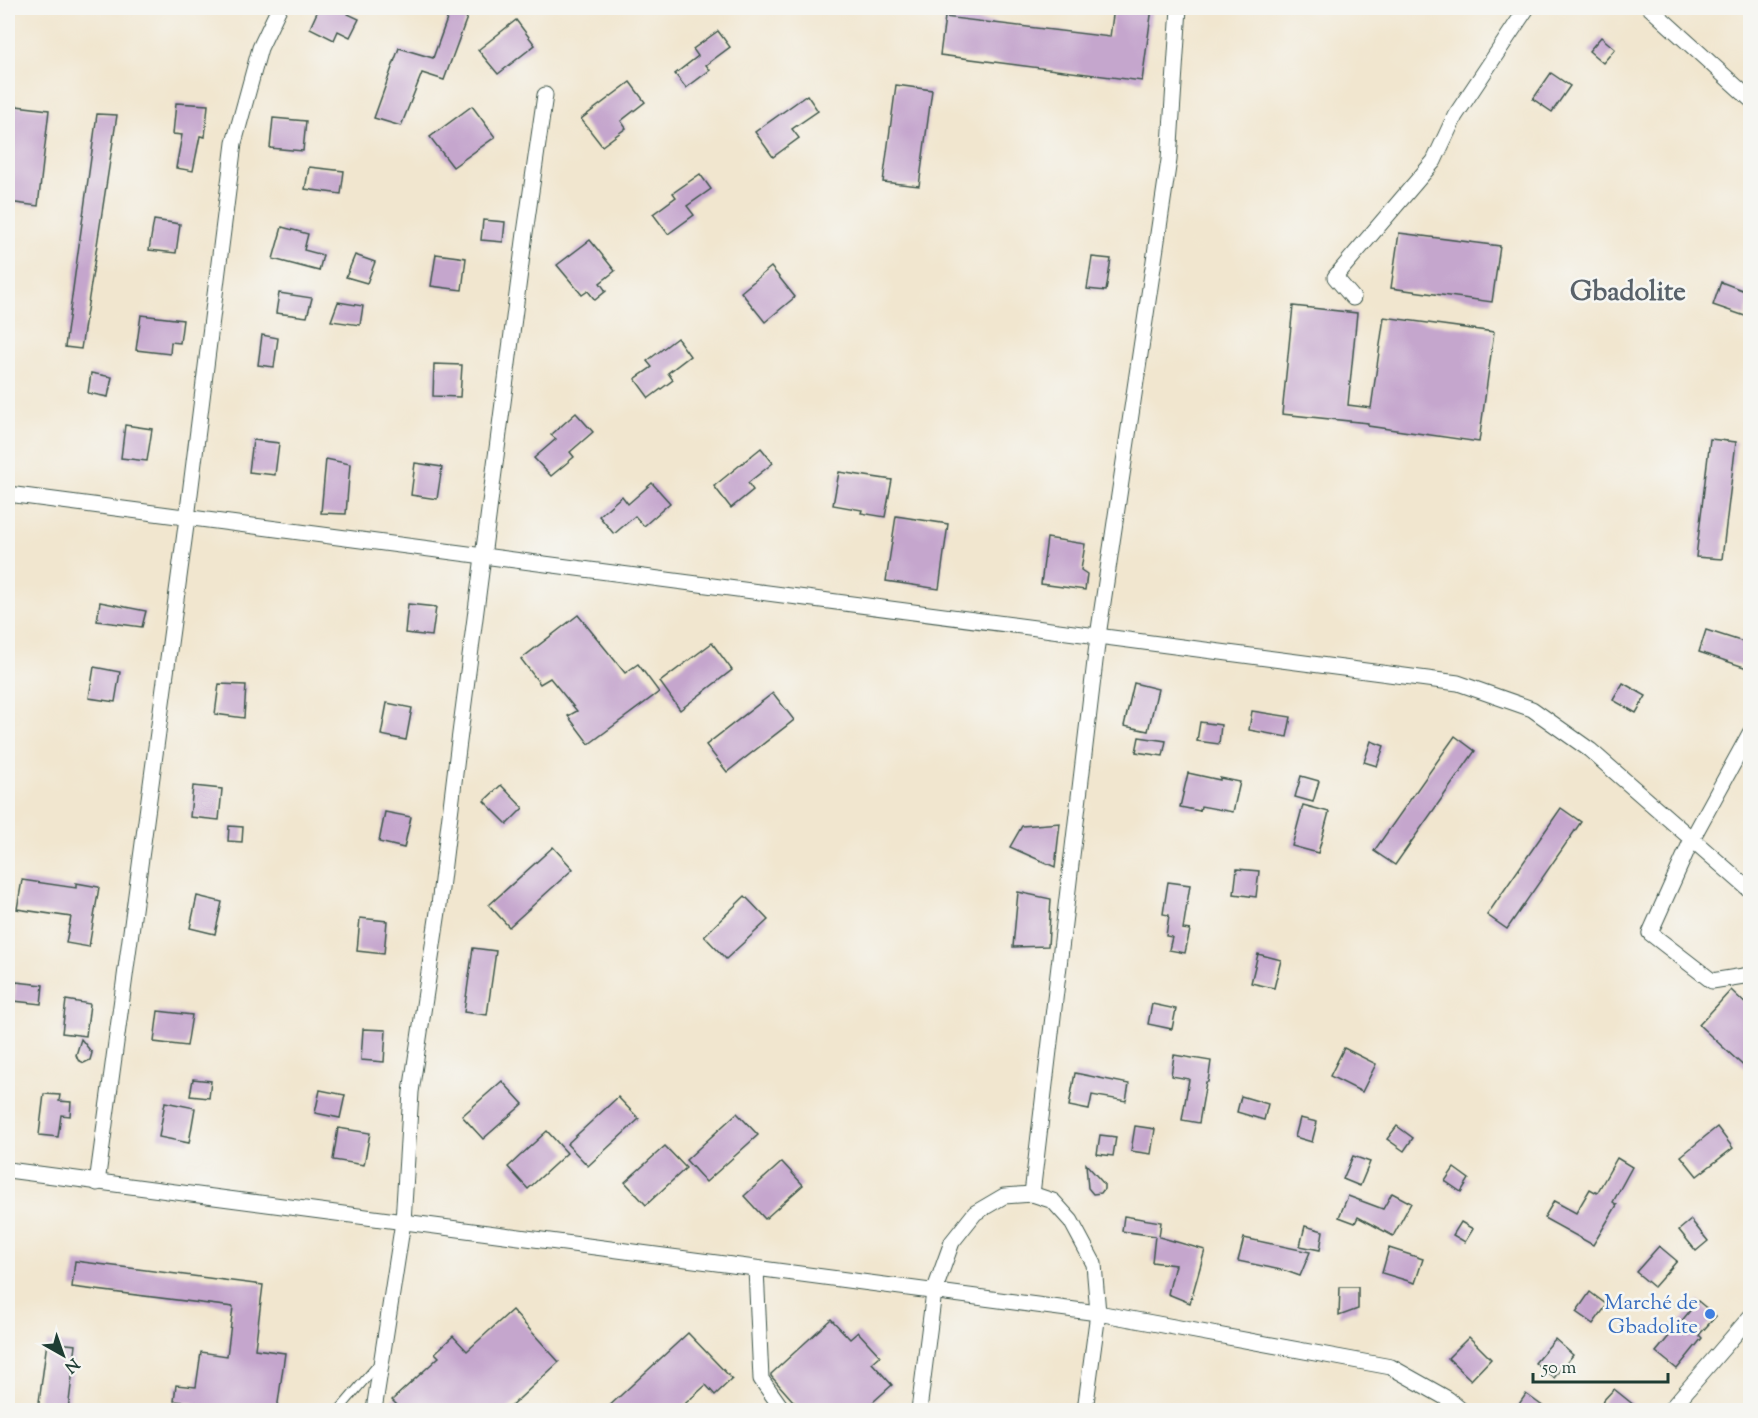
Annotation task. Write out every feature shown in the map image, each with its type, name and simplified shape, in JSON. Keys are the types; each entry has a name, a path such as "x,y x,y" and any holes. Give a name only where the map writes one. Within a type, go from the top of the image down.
{"street":[{"path":"97,1183 187,518 234,143 260,48 279,8"},
{"path":"1032,1194 1098,636 1169,160 1179,8"},
{"path":"1353,298 1335,277 1434,161 1455,116 1527,8"},
{"path":"1650,8 1750,99"},
{"path":"374,1410 403,1222 411,1092 439,905 525,233 545,95"},
{"path":"8,494 1458,683 1532,709 1590,750 1750,890"},
{"path":"1750,732 1692,839 1650,933 1712,981 1750,975"},
{"path":"8,1170 1098,1313 1391,1367 1461,1410"},
{"path":"919,1410 934,1292 952,1242 975,1213 1004,1196 1032,1194 1053,1201 1071,1221 1094,1264 1098,1313 1085,1410"},
{"path":"756,1269 762,1379 783,1410"},
{"path":"1670,1410 1750,1317"}],"lane":[{"path":"339,1410 380,1362"}],"building":[{"path":"319,8 352,8 348,14 359,19 350,37 338,31 334,40 310,28"},
{"path":"451,8 469,12 444,80 422,73 401,126 374,118 399,48 433,58"},
{"path":"1114,8 1152,8 1142,81 940,55 945,17 1110,37"},
{"path":"516,20 535,45 498,74 478,50"},
{"path":"718,31 730,47 706,65 710,70 686,88 675,74 698,56 693,49"},
{"path":"1601,37 1615,49 1603,63 1589,51"},
{"path":"1551,73 1570,86 1552,112 1533,99"},
{"path":"630,82 645,102 621,121 626,128 602,146 581,119"},
{"path":"896,85 932,90 919,186 883,182"},
{"path":"807,95 818,111 792,129 799,138 773,157 755,132"},
{"path":"176,103 208,105 205,137 200,136 193,171 176,168 182,135 173,134"},
{"path":"8,105 49,110 38,206 8,202"},
{"path":"472,106 495,137 453,167 430,137"},
{"path":"97,114 117,115 81,349 65,347"},
{"path":"273,118 306,121 303,151 270,148"},
{"path":"309,167 344,171 341,194 305,189"},
{"path":"700,174 711,189 687,206 694,215 668,234 653,214 676,197 673,193"},
{"path":"154,220 180,224 176,253 149,250"},
{"path":"483,220 505,222 503,242 481,240"},
{"path":"282,227 308,234 304,250 323,255 319,271 273,259"},
{"path":"1399,233 1500,246 1492,302 1391,288"},
{"path":"590,240 615,271 600,283 606,291 595,300 588,291 582,295 557,265"},
{"path":"436,254 466,258 462,290 431,286"},
{"path":"355,255 375,262 367,283 346,277"},
{"path":"1092,257 1111,259 1106,291 1087,289"},
{"path":"771,267 795,297 765,322 741,292"},
{"path":"1721,282 1750,293 1745,316 1713,305"},
{"path":"279,293 312,298 307,317 276,313"},
{"path":"338,302 363,306 360,325 331,321"},
{"path":"1293,306 1357,313 1348,405 1371,408 1384,317 1494,332 1479,442 1368,426 1368,423 1282,414"},
{"path":"141,315 183,320 180,343 171,342 170,354 136,350"},
{"path":"262,335 278,338 274,367 258,365"},
{"path":"677,338 690,356 668,373 673,380 649,398 635,379 652,367 647,361"},
{"path":"434,364 462,365 460,397 433,396"},
{"path":"91,373 112,377 108,397 88,393"},
{"path":"576,413 593,432 570,452 574,457 551,476 534,458 556,439 551,435"},
{"path":"125,425 152,429 147,461 121,458"},
{"path":"1710,439 1736,442 1722,559 1696,557"},
{"path":"253,440 279,443 275,475 249,472"},
{"path":"761,448 773,463 748,483 753,490 731,508 714,486"},
{"path":"326,459 350,464 346,514 321,513"},
{"path":"415,463 442,467 437,499 411,495"},
{"path":"839,472 892,480 885,517 833,505"},
{"path":"652,483 670,503 644,526 635,516 614,534 599,516 622,496 628,504"},
{"path":"896,516 948,524 939,589 886,581"},
{"path":"1047,538 1085,544 1081,570 1087,574 1085,590 1041,584"},
{"path":"100,602 146,611 142,627 97,621"},
{"path":"408,604 436,607 432,636 405,633"},
{"path":"578,615 625,673 638,664 659,692 589,744 568,716 577,711 550,678 540,684 521,659"},
{"path":"1706,630 1750,644 1750,669 1699,652"},
{"path":"712,643 732,670 680,710 660,682"},
{"path":"94,667 120,672 115,702 89,698"},
{"path":"1134,683 1158,689 1148,731 1124,726"},
{"path":"1623,683 1646,696 1636,713 1613,700"},
{"path":"219,684 246,685 244,718 215,714"},
{"path":"773,693 794,720 727,772 706,745"},
{"path":"387,703 412,708 406,740 381,735"},
{"path":"1252,711 1291,717 1287,737 1249,730"},
{"path":"1200,722 1221,725 1219,744 1197,741"},
{"path":"1455,736 1475,751 1395,865 1374,851"},
{"path":"1139,737 1166,741 1163,756 1136,752"},
{"path":"1371,741 1384,746 1377,766 1364,762"},
{"path":"1188,773 1240,782 1233,812 1201,806 1200,811 1180,807"},
{"path":"1301,776 1319,781 1313,802 1295,797"},
{"path":"501,785 523,808 507,824 484,801"},
{"path":"193,786 222,789 219,820 190,817"},
{"path":"1303,805 1329,812 1318,853 1292,846"},
{"path":"1561,808 1581,822 1507,929 1487,915"},
{"path":"385,812 411,817 404,848 379,842"},
{"path":"1060,823 1055,867 1010,847 1022,826"},
{"path":"229,826 243,827 242,842 228,841"},
{"path":"553,847 573,869 509,927 489,905"},
{"path":"1237,869 1259,871 1256,897 1234,894"},
{"path":"22,880 76,888 76,883 99,887 89,947 66,943 71,917 17,909"},
{"path":"1168,882 1190,885 1183,929 1190,930 1185,953 1169,950 1172,937 1166,936 1169,915 1163,914"},
{"path":"1018,892 1051,899 1048,946 1013,947"},
{"path":"197,896 222,902 215,934 190,928"},
{"path":"745,896 768,920 726,959 704,936"},
{"path":"360,918 387,921 384,954 357,951"},
{"path":"473,948 496,951 487,1015 464,1012"},
{"path":"1258,954 1281,960 1274,988 1251,983"},
{"path":"16,982 43,985 41,1004 14,1001"},
{"path":"1731,990 1750,1008 1750,1072 1699,1025"},
{"path":"66,1000 90,1004 86,1036 62,1033"},
{"path":"1152,1004 1176,1009 1172,1029 1148,1024"},
{"path":"158,1011 192,1015 187,1046 154,1042"},
{"path":"363,1029 386,1030 384,1062 361,1060"},
{"path":"81,1039 92,1053 90,1060 84,1063 78,1060 76,1055"},
{"path":"1344,1048 1376,1064 1362,1092 1330,1076"},
{"path":"1174,1055 1211,1061 1199,1123 1182,1120 1189,1079 1171,1076"},
{"path":"1075,1073 1129,1084 1126,1101 1092,1095 1089,1110 1069,1106"},
{"path":"193,1079 211,1081 209,1098 190,1096"},
{"path":"502,1081 523,1104 483,1139 462,1116"},
{"path":"320,1090 345,1095 340,1118 315,1113"},
{"path":"44,1094 60,1095 59,1101 71,1102 70,1116 61,1115 58,1137 39,1135"},
{"path":"1241,1096 1268,1104 1264,1120 1237,1112"},
{"path":"618,1097 639,1119 588,1166 567,1144"},
{"path":"165,1102 195,1108 189,1143 159,1137"},
{"path":"737,1113 758,1135 706,1182 686,1160"},
{"path":"1300,1118 1317,1122 1312,1142 1295,1137"},
{"path":"1135,1126 1155,1129 1151,1154 1131,1151"},
{"path":"1397,1126 1413,1138 1404,1151 1387,1139"},
{"path":"1717,1127 1733,1148 1697,1176 1681,1156"},
{"path":"338,1128 370,1133 364,1165 333,1160"},
{"path":"547,1131 567,1153 528,1189 508,1167"},
{"path":"1100,1135 1116,1137 1113,1156 1097,1154"},
{"path":"665,1146 686,1168 646,1205 625,1182"},
{"path":"1353,1156 1370,1162 1360,1186 1343,1179"},
{"path":"1617,1158 1632,1167 1613,1202 1617,1205 1593,1245 1544,1218 1554,1201 1576,1213 1590,1189 1597,1193"},
{"path":"782,1162 803,1185 765,1219 744,1196"},
{"path":"1086,1164 1104,1184 1101,1193 1093,1194 1088,1188"},
{"path":"1454,1168 1469,1179 1461,1192 1445,1181"},
{"path":"1392,1193 1411,1203 1393,1236 1358,1217 1355,1223 1339,1217 1348,1196 1383,1209"},
{"path":"1124,1216 1161,1222 1159,1237 1205,1250 1190,1303 1168,1294 1175,1265 1152,1262 1155,1236 1122,1231"},
{"path":"1691,1220 1708,1241 1696,1251 1679,1230"},
{"path":"1461,1222 1473,1229 1465,1242 1453,1235"},
{"path":"1305,1226 1323,1231 1320,1250 1300,1246"},
{"path":"1244,1238 1310,1252 1300,1276 1238,1261"},
{"path":"1659,1246 1677,1261 1654,1287 1636,1272"},
{"path":"1389,1248 1423,1259 1415,1283 1382,1273"},
{"path":"75,1261 263,1285 255,1349 285,1353 277,1410 193,1410 194,1403 174,1401 176,1385 196,1387 201,1352 227,1356 233,1307 72,1287"},
{"path":"1340,1287 1358,1287 1358,1309 1339,1316"},
{"path":"1590,1292 1607,1305 1593,1324 1576,1312"},
{"path":"1698,1301 1716,1316 1699,1335 1702,1338 1677,1369 1656,1352"},
{"path":"512,1310 559,1362 507,1410 402,1410 392,1400 439,1357 435,1353 453,1336 467,1351"},
{"path":"831,1319 850,1339 858,1332 880,1356 872,1363 892,1385 864,1410 801,1410 771,1376"},
{"path":"688,1333 732,1379 715,1395 706,1385 678,1410 605,1410"},
{"path":"1469,1337 1491,1359 1471,1380 1448,1358"},
{"path":"1555,1339 1573,1355 1554,1378 1535,1363"},
{"path":"47,1342 76,1345 68,1410 38,1410"},
{"path":"1614,1389 1640,1410 1613,1410 1602,1402"},
{"path":"1526,1394 1548,1410 1515,1410"}],"place":[{"name":"Marché de Gbadolite","path":"1710,1314"}],"district":[{"name":"Gbadolite","path":"1628,291"}]}
